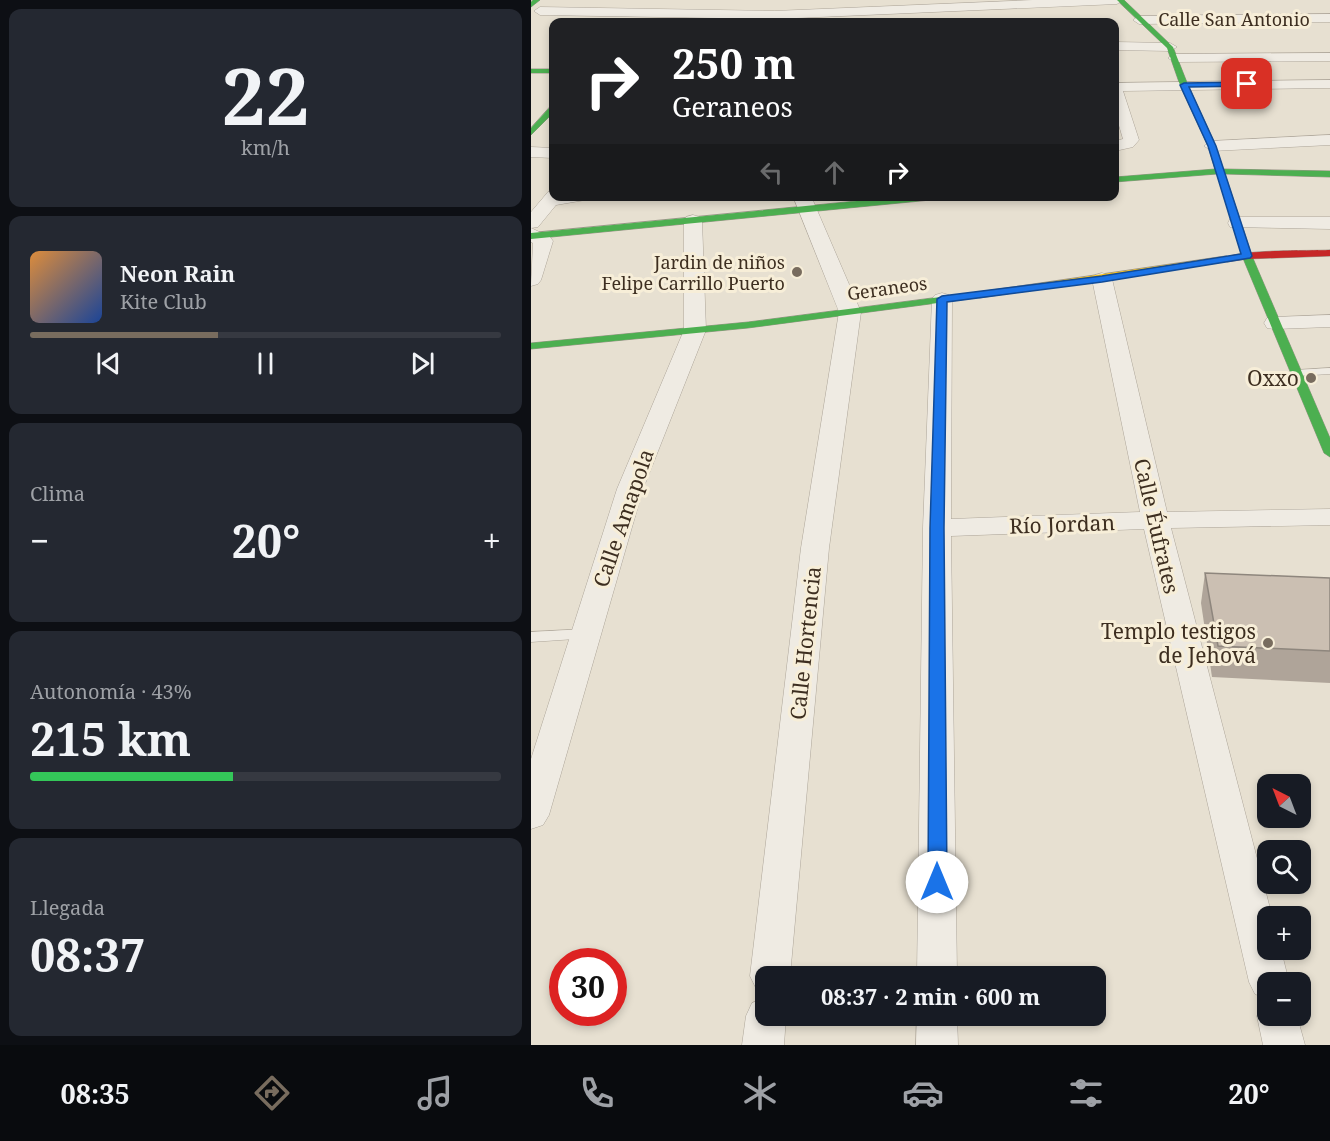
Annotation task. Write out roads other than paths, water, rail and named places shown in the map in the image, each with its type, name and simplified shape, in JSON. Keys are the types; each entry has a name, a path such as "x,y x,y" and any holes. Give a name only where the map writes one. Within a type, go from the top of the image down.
{"street":[{"path":"535,9 555,0"},
{"path":"642,18 659,0"},
{"path":"535,9 642,18 729,18 1119,0 1173,53 1184,85 1212,146 1247,256 1329,448"},
{"path":"1195,6 1209,19"},
{"path":"1269,6 1287,19"},
{"name":"Calle San Antonio","path":"1139,20 1330,18"},
{"path":"1244,45 1258,58"},
{"path":"1312,45 1330,57"},
{"path":"1119,46 1173,53 1258,58 1330,57"},
{"path":"531,71 549,71"},
{"path":"1119,88 1330,84"},
{"path":"1119,101 1131,140 1127,144 1119,145"},
{"path":"531,133 549,113"},
{"path":"1212,146 1330,140"},
{"path":"531,152 549,153"},
{"path":"1119,180 1220,171 1330,174"},
{"path":"532,232 550,201"},
{"path":"532,232 693,221 804,203 843,201"},
{"path":"804,203 850,312"},
{"name":"Calle Amapola","path":"531,815 540,762 585,634 630,489 695,330 693,221"},
{"path":"1237,223 1330,223"},
{"path":"531,280 543,241 532,232"},
{"name":"Geraneos","path":"531,346 850,312 1102,279 1247,256 1330,253"},
{"name":"Calle Éufrates","path":"1102,279 1155,520 1267,972"},
{"path":"937,966 937,528 942,299"},
{"name":"Calle Hortencia","path":"771,966 815,548 850,312"},
{"path":"1275,323 1330,321"},
{"name":"Río Jordan","path":"937,528 1155,520 1330,517"},
{"path":"762,1045 765,1026"},
{"path":"937,1026 937,1045"},
{"path":"1279,1026 1284,1045"}],"lane":[{"path":"1296,373 1330,371"},
{"path":"531,637 585,634"}],"place":[{"name":"Jardin de niños Felipe Carrillo Puerto","path":"797,272"},
{"name":"Oxxo","path":"1311,378"},
{"name":"Templo testigos de Jehová","path":"1268,643"}]}
